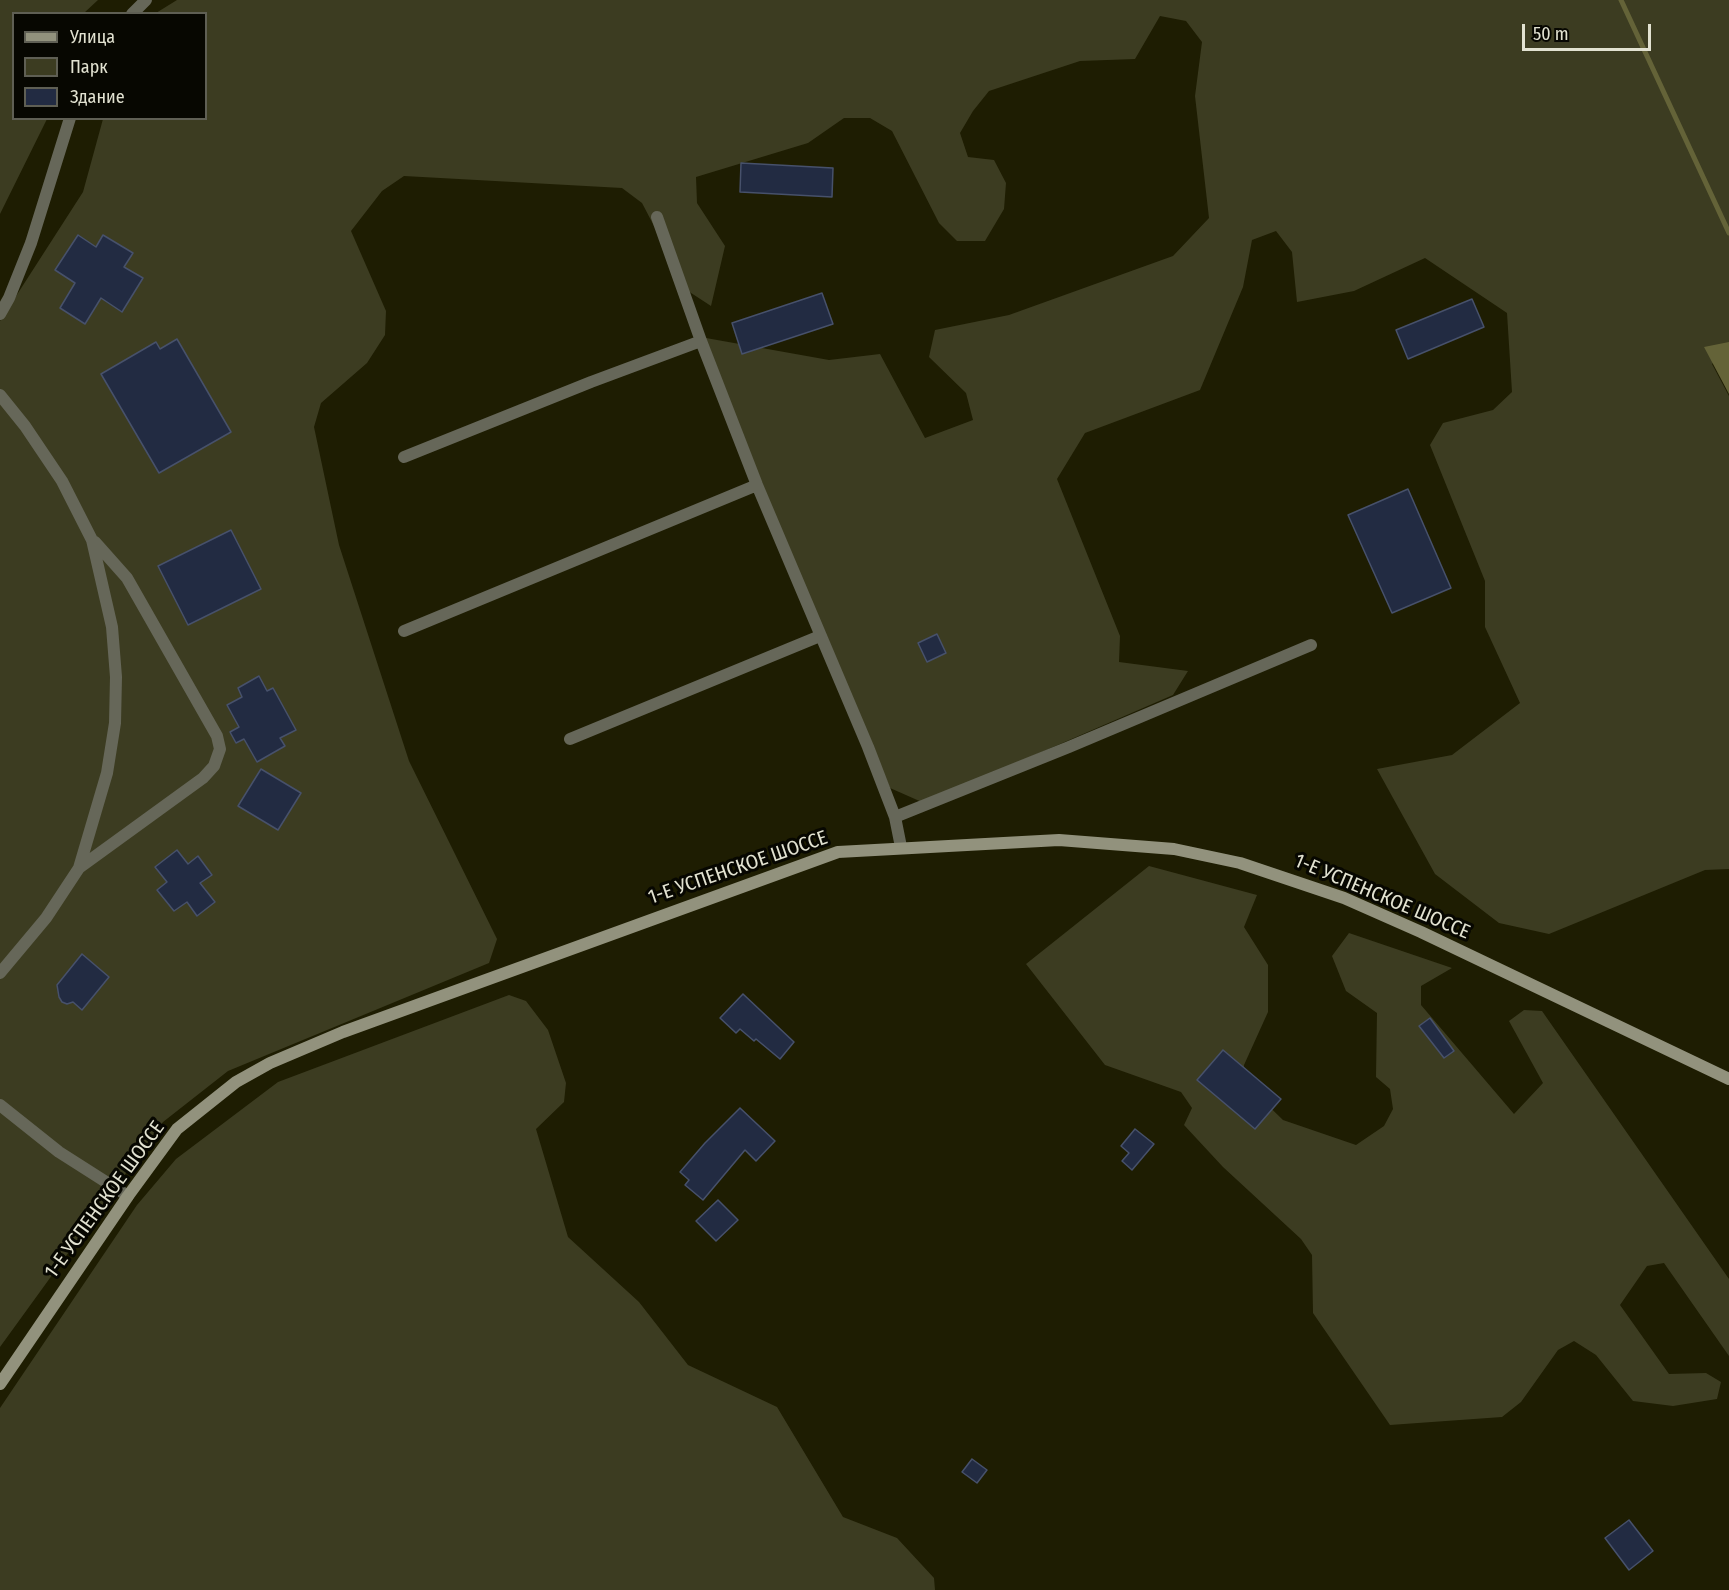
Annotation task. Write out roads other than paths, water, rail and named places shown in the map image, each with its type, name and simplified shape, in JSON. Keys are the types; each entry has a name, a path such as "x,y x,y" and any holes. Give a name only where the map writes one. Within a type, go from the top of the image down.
{"main road":[{"name":"1-Е УСПЕНСКОЕ ШОССЕ","path":"0,1384 128,1196 177,1129 236,1082 270,1063 343,1032 838,852 1059,840 1174,849 1240,863 1344,898 1421,932 1729,1079"}],"street":[{"path":"134,12 146,0"},
{"path":"0,314 9,298 31,243 69,120"},
{"path":"657,217 701,341 757,485 819,636 868,747 895,817 901,847"},
{"path":"404,457 591,382 701,341"},
{"path":"0,395 25,426 62,481 92,540 112,627 116,677 115,723 106,773 79,868 46,918 0,973"},
{"path":"404,631 757,485"},
{"path":"79,868 203,778 214,766 220,749 217,736 127,578 92,540"},
{"path":"570,739 819,636"},
{"path":"895,817 1311,645"},
{"path":"0,1105 59,1152 128,1196"}],"waterway":[{"path":"1621,0 1729,233"}]}
